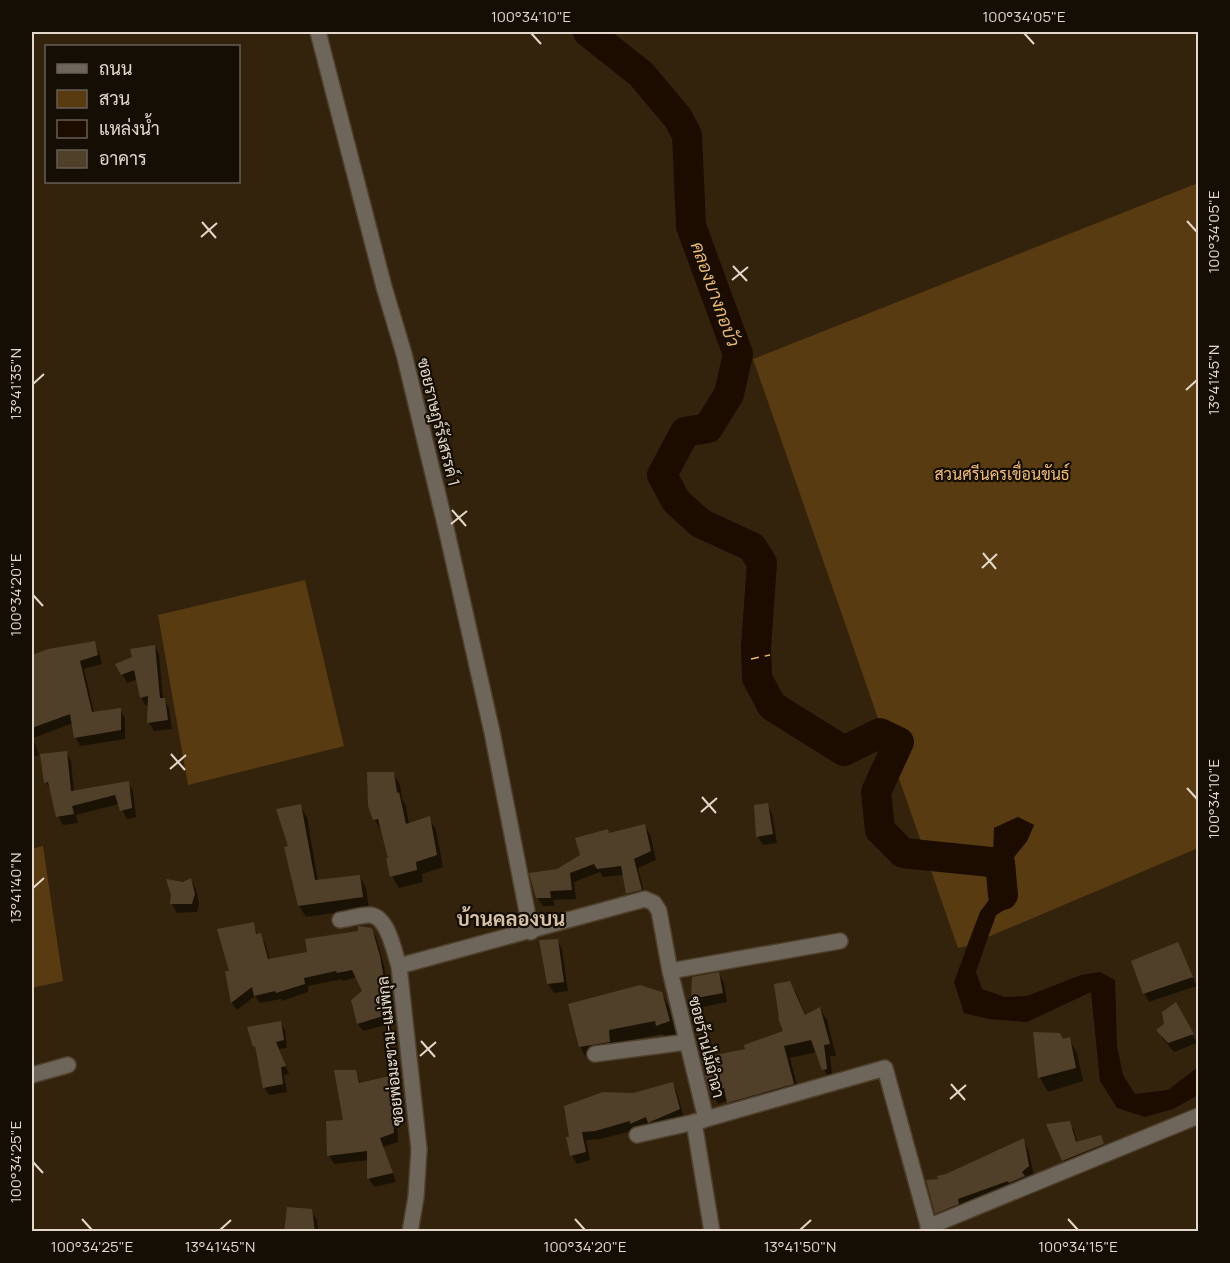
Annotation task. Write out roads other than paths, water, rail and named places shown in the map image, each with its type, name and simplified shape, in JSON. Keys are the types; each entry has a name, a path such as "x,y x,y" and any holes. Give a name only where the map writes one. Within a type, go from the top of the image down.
{"street":[{"name":"ซอยราษฎร์รังสรรค์ 1","path":"318,32 384,287 404,354 446,528 492,732 531,932"},
{"name":"ซอยร้านไม้ฉำฉา","path":"531,932 645,900 654,903 659,911 687,1042 700,1121 885,1068 929,1229"},
{"path":"340,920 371,915 380,919 387,930 399,966"},
{"name":"ซอยพ่อมะขาม-แม่พิกุล","path":"410,1232 416,1197 419,1149 399,966 531,932"},
{"path":"670,971 840,941"},
{"path":"595,1054 687,1042"},
{"path":"32,1075 68,1065"},
{"path":"929,1229 1198,1116"},
{"path":"637,1136 700,1121 712,1232"}],"water":[{"path":"1018,817 1034,825 1027,841 1006,867 1012,905 996,915 988,937 976,972 982,989 1005,997 1027,996 1081,975 1100,972 1115,980 1117,1046 1123,1075 1135,1094 1168,1090 1198,1067 1198,1095 1173,1109 1145,1117 1117,1108 1100,1081 1091,992 1027,1022 989,1019 964,1013 954,982 980,912 992,896 994,828"}],"waterway":[{"name":"คลองบางกอบัว","path":"588,32 641,74 678,118 687,135 691,226 738,354 729,394 708,428 685,432 662,475 676,501 700,523 752,547 762,563 756,647 757,678 772,706 844,751 880,733 899,742 876,792 880,830 903,853 1000,863 1003,895"}],"district":[{"name":"บ้านคลองบน","path":"511,918"}],"park label":[{"name":"สวนศรีนครเขื่อนขันธ์","path":"1002,474"}]}
